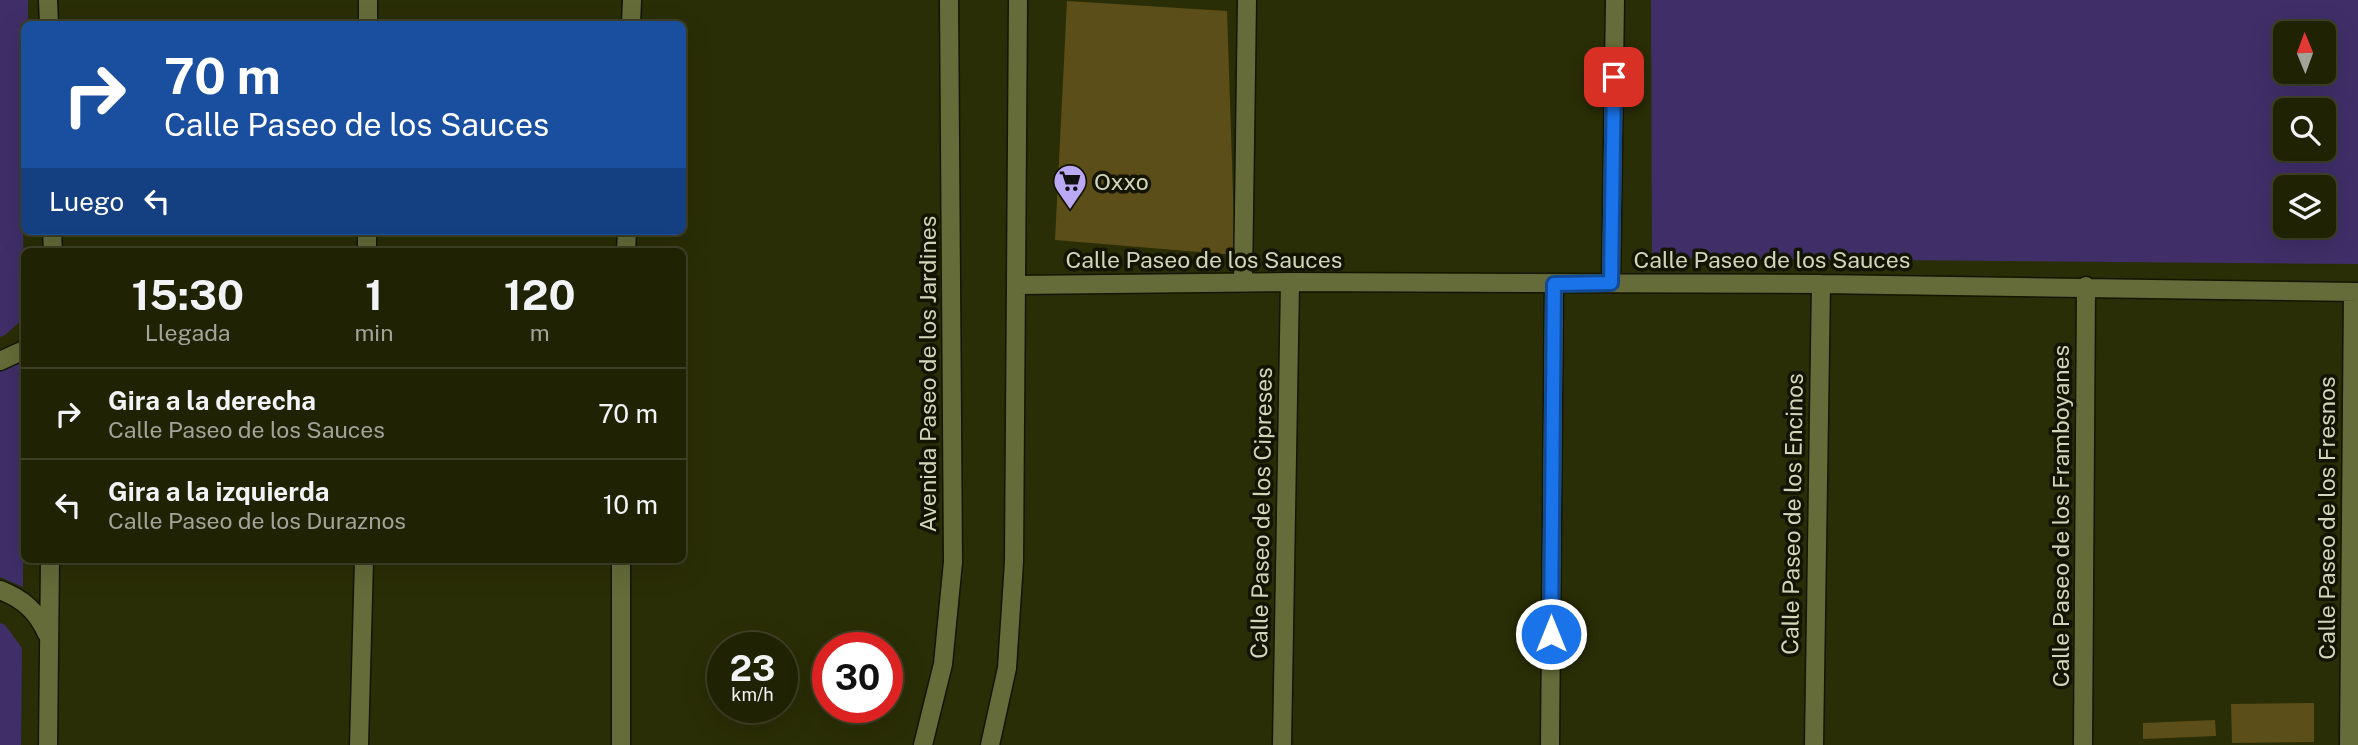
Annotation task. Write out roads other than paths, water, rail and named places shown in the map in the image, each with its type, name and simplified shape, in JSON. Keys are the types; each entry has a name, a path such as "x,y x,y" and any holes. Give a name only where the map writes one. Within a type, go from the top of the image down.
{"street":[{"path":"48,0 49,21"},
{"path":"368,0 368,21"},
{"path":"631,21 632,0"},
{"name":"Avenida Paseo de los Jardines","path":"923,745 943,664 953,562 949,0"},
{"path":"990,745 1007,668 1013,575 1018,0"},
{"path":"1243,282 1248,0"},
{"path":"1611,283 1615,0"},
{"name":"Calle Paseo de los Sauces","path":"1017,285 1243,282 1821,284 2355,292"},
{"name":"Calle Paseo de los Cipreses","path":"1282,745 1290,282"},
{"path":"1550,745 1554,284"},
{"name":"Calle Paseo de los Encinos","path":"1814,745 1821,284"},
{"name":"Calle Paseo de los Framboyanes","path":"2082,745 2087,286"},
{"name":"Calle Paseo de los Fresnos","path":"2349,745 2355,292"},
{"path":"0,361 21,351"},
{"path":"48,745 50,563"},
{"path":"359,745 364,563"},
{"path":"621,563 621,745"},
{"path":"0,590 16,596 30,607 49,638"}],"place":[{"name":"Oxxo","path":"1070,211"}]}
